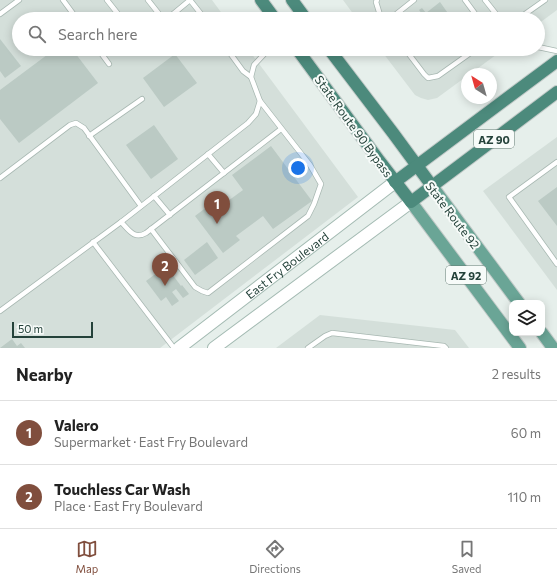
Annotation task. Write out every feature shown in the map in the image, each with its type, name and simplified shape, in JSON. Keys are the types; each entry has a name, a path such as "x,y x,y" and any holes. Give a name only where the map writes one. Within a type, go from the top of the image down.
{"highway":[{"path":"261,0 270,12"},
{"path":"292,0 301,12"},
{"name":"State Route 90 Bypass","path":"302,56 411,202"},
{"path":"334,56 416,165"},
{"name":"AZ 90","path":"395,182 557,61"},
{"name":"AZ 90","path":"411,202 557,92"},
{"name":"State Route 92","path":"416,165 432,186"}],"main road":[{"name":"East Fry Boulevard","path":"179,348 395,182"},
{"name":"State Route 92","path":"432,186 517,300"},
{"name":"East Fry Boulevard","path":"214,348 411,202"},
{"name":"AZ 92","path":"411,202 520,348"},
{"path":"544,336 553,348"}],"lane":[{"path":"0,14 19,0"},
{"path":"63,0 72,12"},
{"path":"107,0 116,12"},
{"path":"148,0 157,12"},
{"path":"175,12 190,0 199,12"},
{"path":"377,0 376,2 379,12"},
{"path":"399,12 414,0"},
{"path":"465,0 474,12"},
{"path":"485,0 494,12"},
{"path":"528,12 545,0"},
{"path":"545,48 557,51"},
{"path":"103,56 109,64"},
{"path":"151,229 195,287 208,293 308,216 314,204 321,184 310,166 260,101 251,77 243,70 232,56"},
{"path":"251,77 254,65 262,56"},
{"path":"410,56 428,78 438,76 466,56"},
{"path":"89,136 142,98"},
{"path":"0,311 121,222 248,123 256,114 260,101"},
{"path":"0,178 76,123 84,128 140,206"},
{"path":"121,222 132,234 141,236 281,129"},
{"path":"208,154 224,173"},
{"path":"557,162 509,197 557,264"},
{"path":"154,196 170,215"},
{"path":"93,242 174,348"},
{"path":"308,348 332,333 444,346 446,348"}],"shaded area":[{"path":"0,0 212,0 221,12 12,12 12,56 253,56 358,197 160,348 0,348"},
{"path":"343,0 557,0 557,10 545,19 545,12 352,12"},
{"path":"385,56 494,56 478,68 461,68 461,80 437,98 428,100 415,95"},
{"path":"557,137 557,290 483,191"},
{"path":"320,315 455,330 469,348 276,348"}],"building":[{"path":"440,2 447,12 427,12"},
{"path":"422,8 425,12 421,12 419,10"},
{"path":"0,39 21,66 5,78 0,71"},
{"path":"46,56 77,56 98,83 19,143 0,119 0,90"},
{"path":"172,56 177,56 197,83 164,107 143,78"},
{"path":"154,125 178,159 151,179 126,145"},
{"path":"271,146 312,201 273,229 263,216 236,236 240,240 223,253 195,216 212,203 217,209 243,190 232,175"},
{"path":"557,187 557,226 538,201"},
{"path":"207,242 218,258 195,275 184,260"},
{"path":"166,266 189,294 183,298 176,289 172,292 179,301 172,306 166,297 161,301 146,281"},
{"path":"12,339 17,346 21,343 25,348 0,348"}],"place":[{"name":"Valero","path":"217,224"},
{"name":"Touchless Car Wash","path":"165,286"}]}
